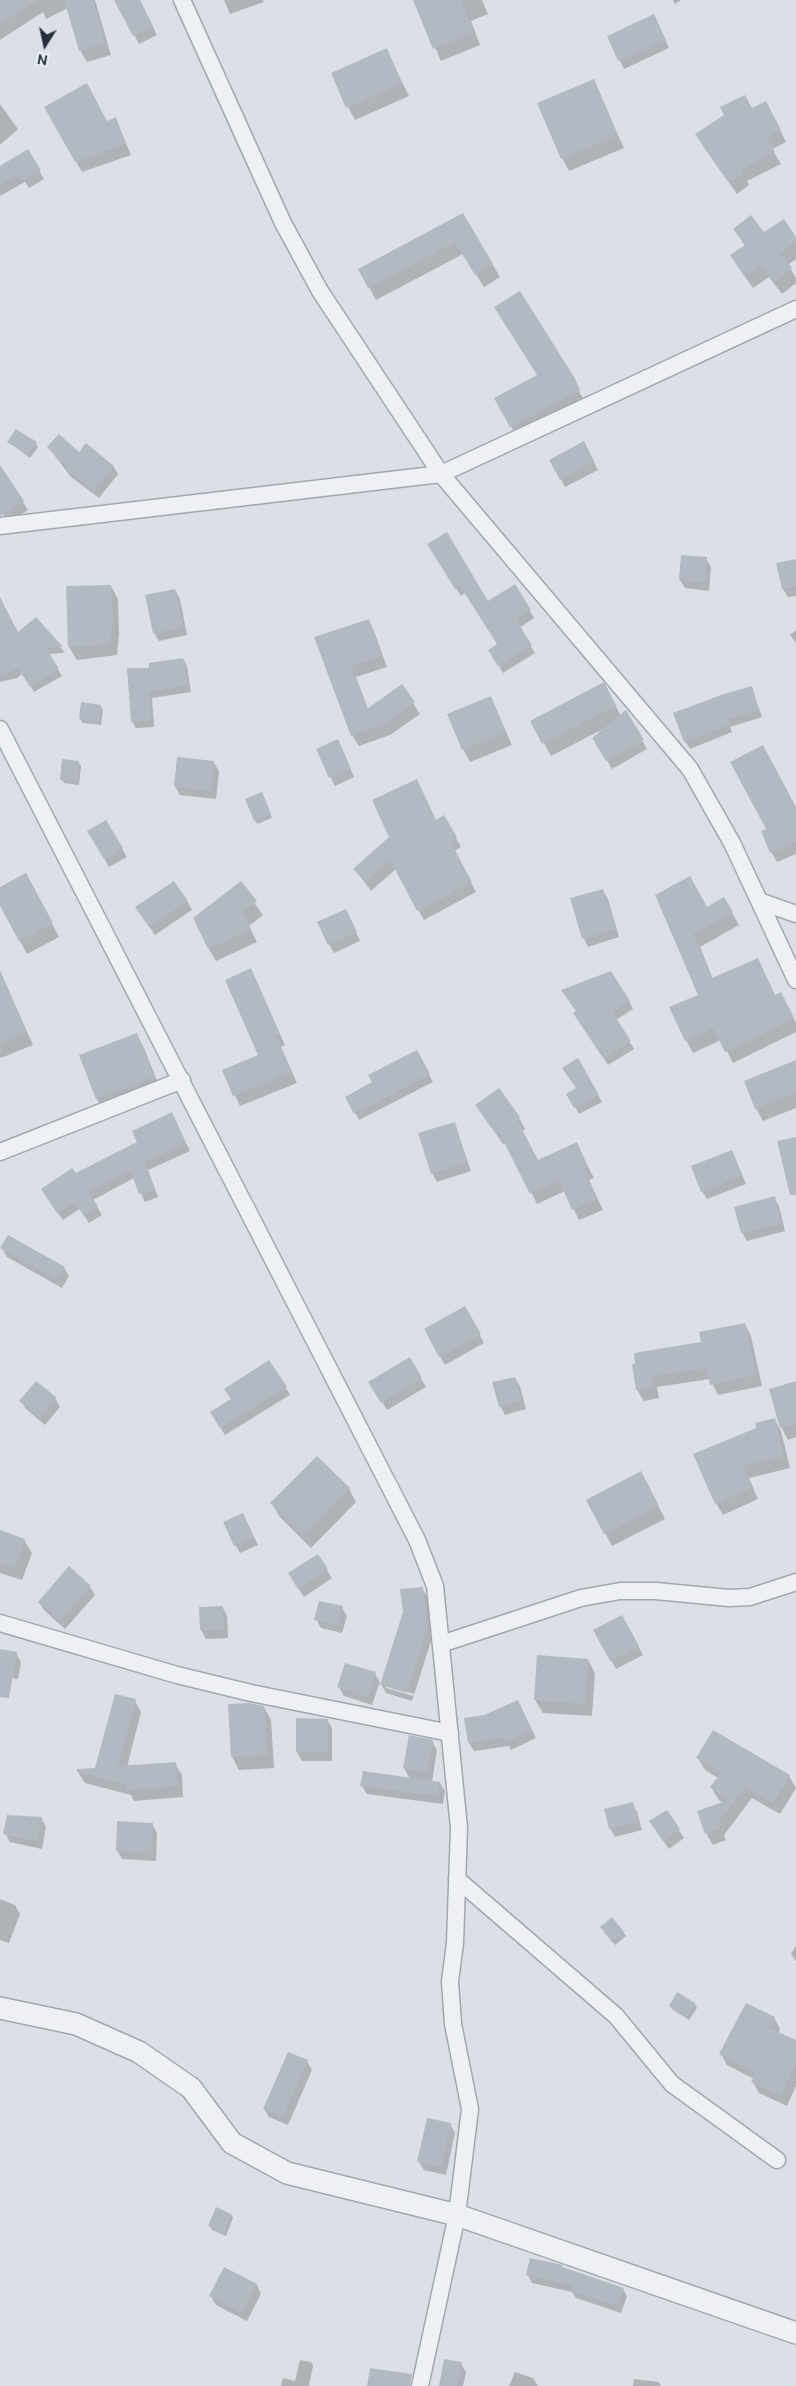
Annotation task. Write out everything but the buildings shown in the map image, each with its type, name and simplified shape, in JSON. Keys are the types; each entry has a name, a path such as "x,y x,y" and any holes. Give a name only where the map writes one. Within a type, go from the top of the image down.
{"street":[{"path":"182,0 283,223 320,291 441,474 690,769 732,843 796,980"},
{"path":"0,526 441,474 796,309"},
{"path":"0,729 417,1540 435,1586 459,1828 454,1943 450,1981 453,2024 470,2109 457,2215 420,2386"},
{"path":"759,901 796,914"},
{"path":"0,1152 182,1080"},
{"path":"441,1644 582,1598 620,1591 656,1591 750,1597 796,1582"},
{"path":"0,1623 177,1675 242,1691 450,1733"},
{"path":"457,1879 616,2016 672,2084 777,2160"},
{"path":"0,2008 76,2024 139,2052 191,2088 232,2142 287,2173 457,2215 796,2333"}]}
